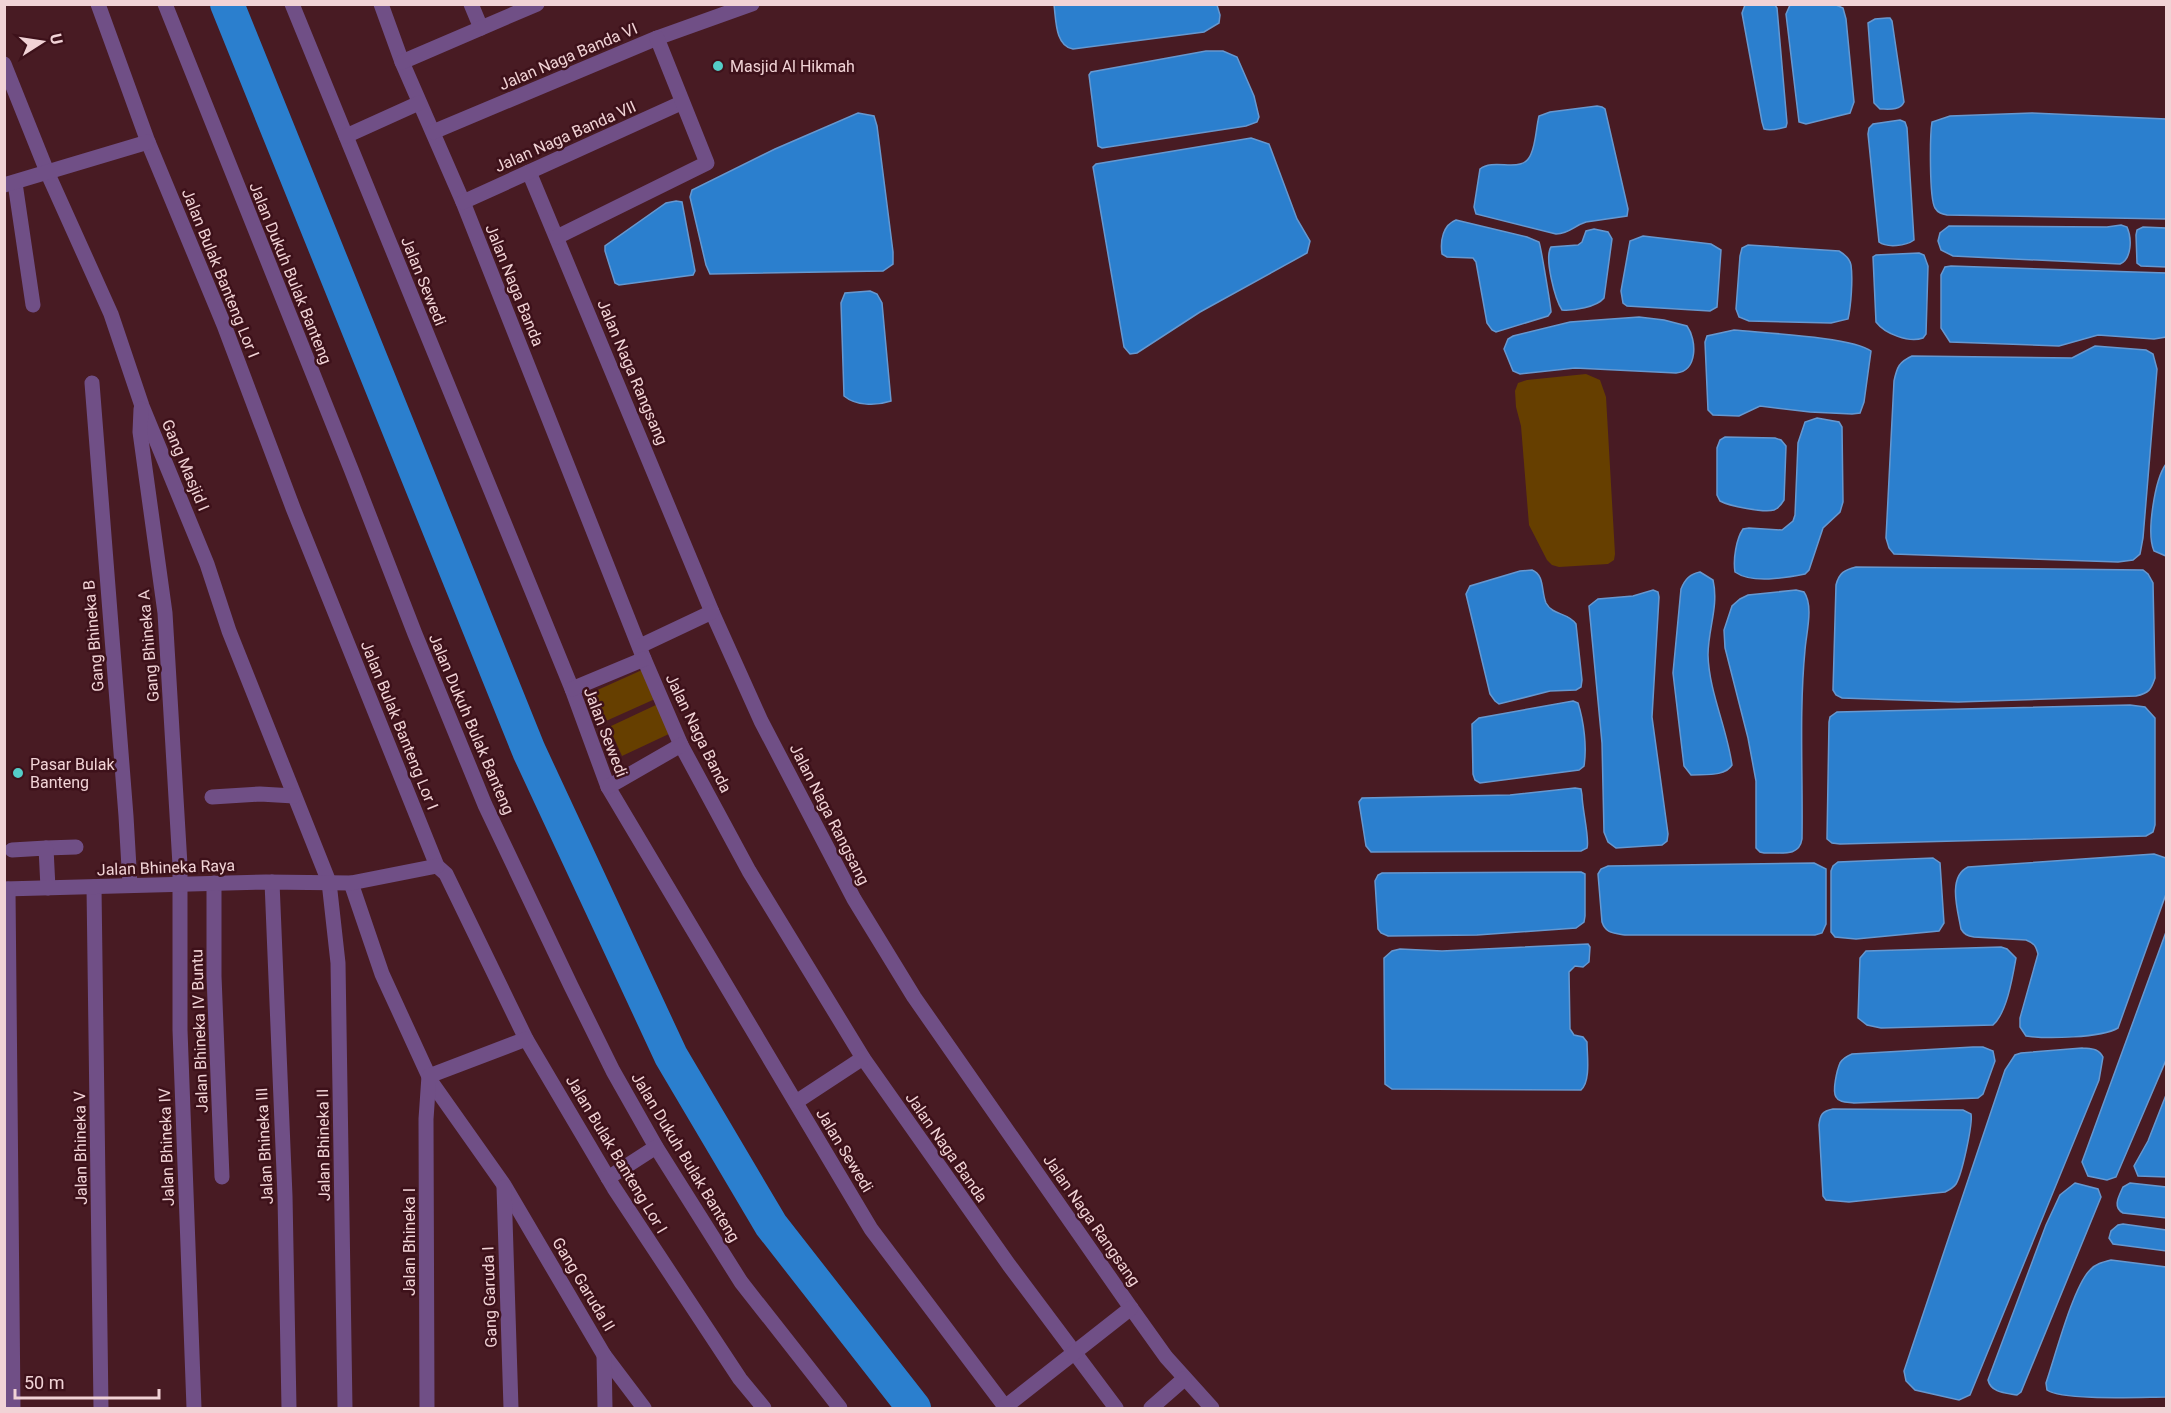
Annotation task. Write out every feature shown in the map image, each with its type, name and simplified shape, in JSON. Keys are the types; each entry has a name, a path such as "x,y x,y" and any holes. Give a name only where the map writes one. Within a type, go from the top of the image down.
{"street":[{"name":"Jalan Bulak Banteng Lor I","path":"98,4 148,142 224,325 293,508 437,866 446,874 526,1039 608,1178 740,1379 764,1408"},
{"name":"Jalan Dukuh Bulak Banteng","path":"165,4 485,805 613,1071 656,1147 741,1282 840,1408"},
{"name":"Jalan Sewedi","path":"292,4 572,689 608,787 871,1229 1006,1408"},
{"name":"Jalan Naga Banda","path":"381,4 402,62 463,202 681,745 749,871 863,1058 941,1171 1116,1408"},
{"path":"471,4 482,28"},
{"path":"402,62 537,4"},
{"name":"Jalan Naga Banda VI","path":"433,132 657,38 752,4"},
{"path":"557,237 707,163 681,103 657,38"},
{"name":"Gang Masjid I","path":"4,64 48,174 111,314 142,406 207,564 228,631 329,882"},
{"path":"346,136 419,103"},
{"name":"Jalan Naga Banda VII","path":"463,202 681,103"},
{"path":"33,305 10,184 148,142"},
{"name":"Jalan Naga Rangsang","path":"529,172 712,612 761,721 854,899 914,997 1131,1308 1184,1379 1212,1408"},
{"name":"Gang Bhineka B","path":"92,383 130,885"},
{"name":"Gang Bhineka A","path":"142,406 140,432 165,613 181,884"},
{"path":"572,689 712,612"},
{"path":"608,787 681,745"},
{"path":"212,797 260,794 294,795"},
{"path":"12,850 76,847"},
{"path":"46,848 48,888"},
{"name":"Jalan Bhineka Raya","path":"6,889 214,883 351,883 437,866"},
{"name":"Jalan Bhineka III","path":"272,882 285,1196 289,1408"},
{"name":"Jalan Bhineka II","path":"329,882 338,963 345,1408"},
{"name":"Jalan Bhineka IV Buntu","path":"214,883 214,976 222,1177"},
{"name":"Jalan Bhineka I","path":"351,883 382,974 429,1076 504,1185"},
{"name":"Jalan Bhineka IV","path":"181,884 180,1030 194,1408"},
{"name":"Jalan Bhineka V","path":"94,887 101,1408"},
{"path":"6,889 13,1408"},
{"path":"429,1076 526,1039"},
{"path":"796,1102 863,1058"},
{"name":"Jalan Bhineka I","path":"427,1408 426,1119 429,1076"},
{"path":"608,1178 656,1147"},
{"name":"Gang Garuda II","path":"504,1185 604,1355 605,1408"},
{"name":"Gang Garuda I","path":"504,1185 511,1408"},
{"path":"1006,1408 1073,1352 1131,1308"},
{"path":"604,1355 645,1408"},
{"path":"1151,1408 1184,1379"}],"shaded area":[{"path":"1586,374 1600,380 1606,397 1615,554 1614,560 1608,564 1559,567 1547,560 1529,525 1521,426 1515,391 1518,383 1527,380"},
{"path":"642,670 655,699 606,721 593,692"},
{"path":"658,704 671,733 622,756 609,727"}],"water":[{"path":"1054,5 1217,5 1220,15 1219,23 1204,32 1073,49 1067,47 1060,37"},
{"path":"1745,5 1775,5 1777,8 1786,127 1764,129 1742,13"},
{"path":"1790,5 1836,5 1843,8 1854,102 1850,113 1806,124 1799,122 1786,14"},
{"path":"1890,18 1904,102 1897,108 1880,109 1874,103 1868,23 1875,19"},
{"path":"1206,51 1223,51 1237,57 1254,96 1259,117 1257,122 1246,126 1102,148 1098,146 1089,75 1091,72"},
{"path":"1597,106 1605,109 1628,209 1627,216 1586,222 1556,234 1476,214 1474,207 1480,169 1493,165 1522,164 1527,160 1534,145 1539,116 1550,112"},
{"path":"858,113 874,116 877,126 893,264 883,271 710,274 690,197 692,190 775,149"},
{"path":"2032,113 2166,119 2166,219 1947,215 1937,211 1933,202 1931,180 1932,122 1950,116"},
{"path":"1900,120 1905,122 1907,128 1914,240 1906,244 1891,246 1879,242 1868,134 1873,124"},
{"path":"1251,138 1269,144 1297,219 1310,241 1307,253 1200,312 1137,353 1130,354 1124,347 1093,167 1096,164"},
{"path":"682,202 695,271 693,275 619,285 615,283 605,246 666,203"},
{"path":"1456,220 1539,242 1551,308 1548,316 1496,332 1492,330 1487,323 1476,262 1473,258 1447,257 1442,254 1445,229"},
{"path":"2121,225 2127,227 2130,242 2127,258 2120,264 1953,256 1941,250 1938,241 1940,233 1949,226 2107,227"},
{"path":"2143,227 2166,228 2166,267 2141,266 2137,263 2136,235 2137,230"},
{"path":"1594,229 1608,232 1612,239 1604,298 1584,308 1562,310 1554,288 1549,252 1551,247 1578,245 1582,242 1586,231"},
{"path":"1643,236 1711,244 1721,250 1717,307 1710,311 1627,306 1623,303 1621,291 1630,241"},
{"path":"1748,245 1839,251 1849,261 1852,271 1848,319 1831,323 1749,321 1739,317 1736,309 1740,256 1742,248"},
{"path":"1919,253 1924,255 1928,266 1926,334 1923,338 1911,339 1891,334 1876,322 1873,257"},
{"path":"1945,267 2166,273 2166,337 2154,339 2098,335 2059,346 1950,342 1941,328 1941,275"},
{"path":"870,291 877,294 882,303 891,401 879,404 854,402 844,396 841,303 845,293"},
{"path":"1639,317 1687,326 1694,346 1692,361 1688,367 1676,373 1575,368 1520,374 1513,371 1504,349 1508,339 1513,336 1570,322"},
{"path":"1734,330 1827,339 1861,346 1871,351 1864,402 1860,413 1810,412 1760,406 1739,416 1713,415 1708,410 1705,342 1707,336"},
{"path":"2095,346 2146,350 2153,354 2157,369 2140,554 2133,560 2118,562 1894,554 1886,538 1894,381 1901,363 1912,356 2072,358"},
{"path":"1817,418 1839,422 1842,427 1843,502 1840,512 1823,528 1809,570 1805,574 1769,579 1742,576 1735,572 1734,562 1737,544 1743,529 1782,530 1793,521 1798,443 1805,422"},
{"path":"1725,437 1775,438 1781,440 1786,446 1784,500 1781,505 1769,511 1755,510 1720,501 1717,495 1717,448 1720,440"},
{"path":"2166,464 2166,556 2154,551 2151,520 2158,481"},
{"path":"1856,567 2143,570 2153,583 2154,682 2147,692 2136,696 1958,702 1842,698 1833,690 1836,585 1843,573"},
{"path":"1532,570 1541,580 1544,599 1549,607 1569,617 1576,624 1581,687 1576,690 1550,691 1499,704 1490,694 1466,594 1470,586 1520,571"},
{"path":"1700,572 1713,580 1715,590 1708,645 1709,669 1732,765 1729,769 1719,773 1691,775 1684,766 1673,673 1681,589 1688,578"},
{"path":"1653,590 1658,592 1659,597 1652,717 1668,834 1667,841 1662,845 1616,848 1608,842 1604,832 1602,743 1589,606 1598,599 1633,596"},
{"path":"1796,590 1804,592 1809,605 1802,697 1802,839 1793,852 1764,853 1756,848 1756,781 1748,738 1725,648 1724,630 1732,606 1740,599 1748,595"},
{"path":"1573,701 1578,703 1583,726 1584,766 1579,770 1480,783 1475,780 1472,724 1479,718"},
{"path":"2130,705 2145,707 2155,718 2155,825 2153,832 2146,836 1840,844 1832,843 1827,839 1829,722 1830,717 1837,712"},
{"path":"1581,789 1587,838 1587,848 1581,851 1371,852 1366,846 1359,802 1362,798 1510,795"},
{"path":"2154,854 2166,858 2166,894 2118,1028 2087,1036 2026,1036 2020,1027 2020,1018 2038,954 2033,944 2026,940 1974,937 1963,932 1955,895 1958,878 1962,872 1968,867"},
{"path":"1933,858 1940,863 1944,923 1939,931 1856,939 1835,937 1831,932 1831,871 1838,862"},
{"path":"1814,863 1826,869 1826,924 1822,933 1815,935 1625,935 1608,931 1602,922 1598,874 1601,869 1608,866"},
{"path":"1581,872 1585,874 1585,916 1584,922 1576,928 1477,935 1388,936 1378,929 1375,881 1382,873"},
{"path":"2166,932 2166,1060 2116,1177 2107,1180 2088,1176 2082,1162"},
{"path":"1588,944 1590,947 1589,962 1583,967 1575,966 1569,972 1570,1029 1574,1035 1583,1037 1587,1042 1587,1074 1581,1090 1392,1089 1385,1084 1384,958 1392,951"},
{"path":"2001,947 2007,949 2016,958 2006,1003 1993,1025 1881,1028 1867,1025 1858,1018 1860,958 1866,951"},
{"path":"1983,1047 1993,1051 1995,1061 1983,1094 1978,1098 1854,1103 1844,1102 1836,1097 1835,1080 1840,1063 1852,1054"},
{"path":"2082,1048 2097,1050 2103,1057 2099,1080 1970,1395 1959,1400 1915,1390 1906,1381 1904,1371 2005,1070 2015,1055 2021,1053"},
{"path":"2166,1095 2166,1177 2138,1176 2134,1166 2148,1141"},
{"path":"1833,1109 1963,1110 1971,1114 1966,1149 1956,1184 1945,1192 1849,1202 1826,1200 1823,1196 1819,1125 1822,1114"},
{"path":"2075,1183 2098,1189 2101,1197 2021,1392 2017,1395 2000,1392 1992,1388 1988,1380 2046,1225 2060,1195"},
{"path":"2130,1183 2166,1187 2166,1218 2120,1211 2117,1205 2118,1198 2123,1187"},
{"path":"2123,1224 2166,1230 2166,1251 2113,1244 2109,1238 2111,1231"},
{"path":"2111,1260 2166,1267 2166,1397 2069,1396 2047,1390 2046,1383 2077,1291 2092,1268"}],"waterway":[{"path":"227,4 529,751 671,1056 771,1225 914,1408"}],"place":[{"name":"Masjid Al Hikmah","path":"718,66"},
{"name":"Pasar Bulak Banteng","path":"18,773"}]}
